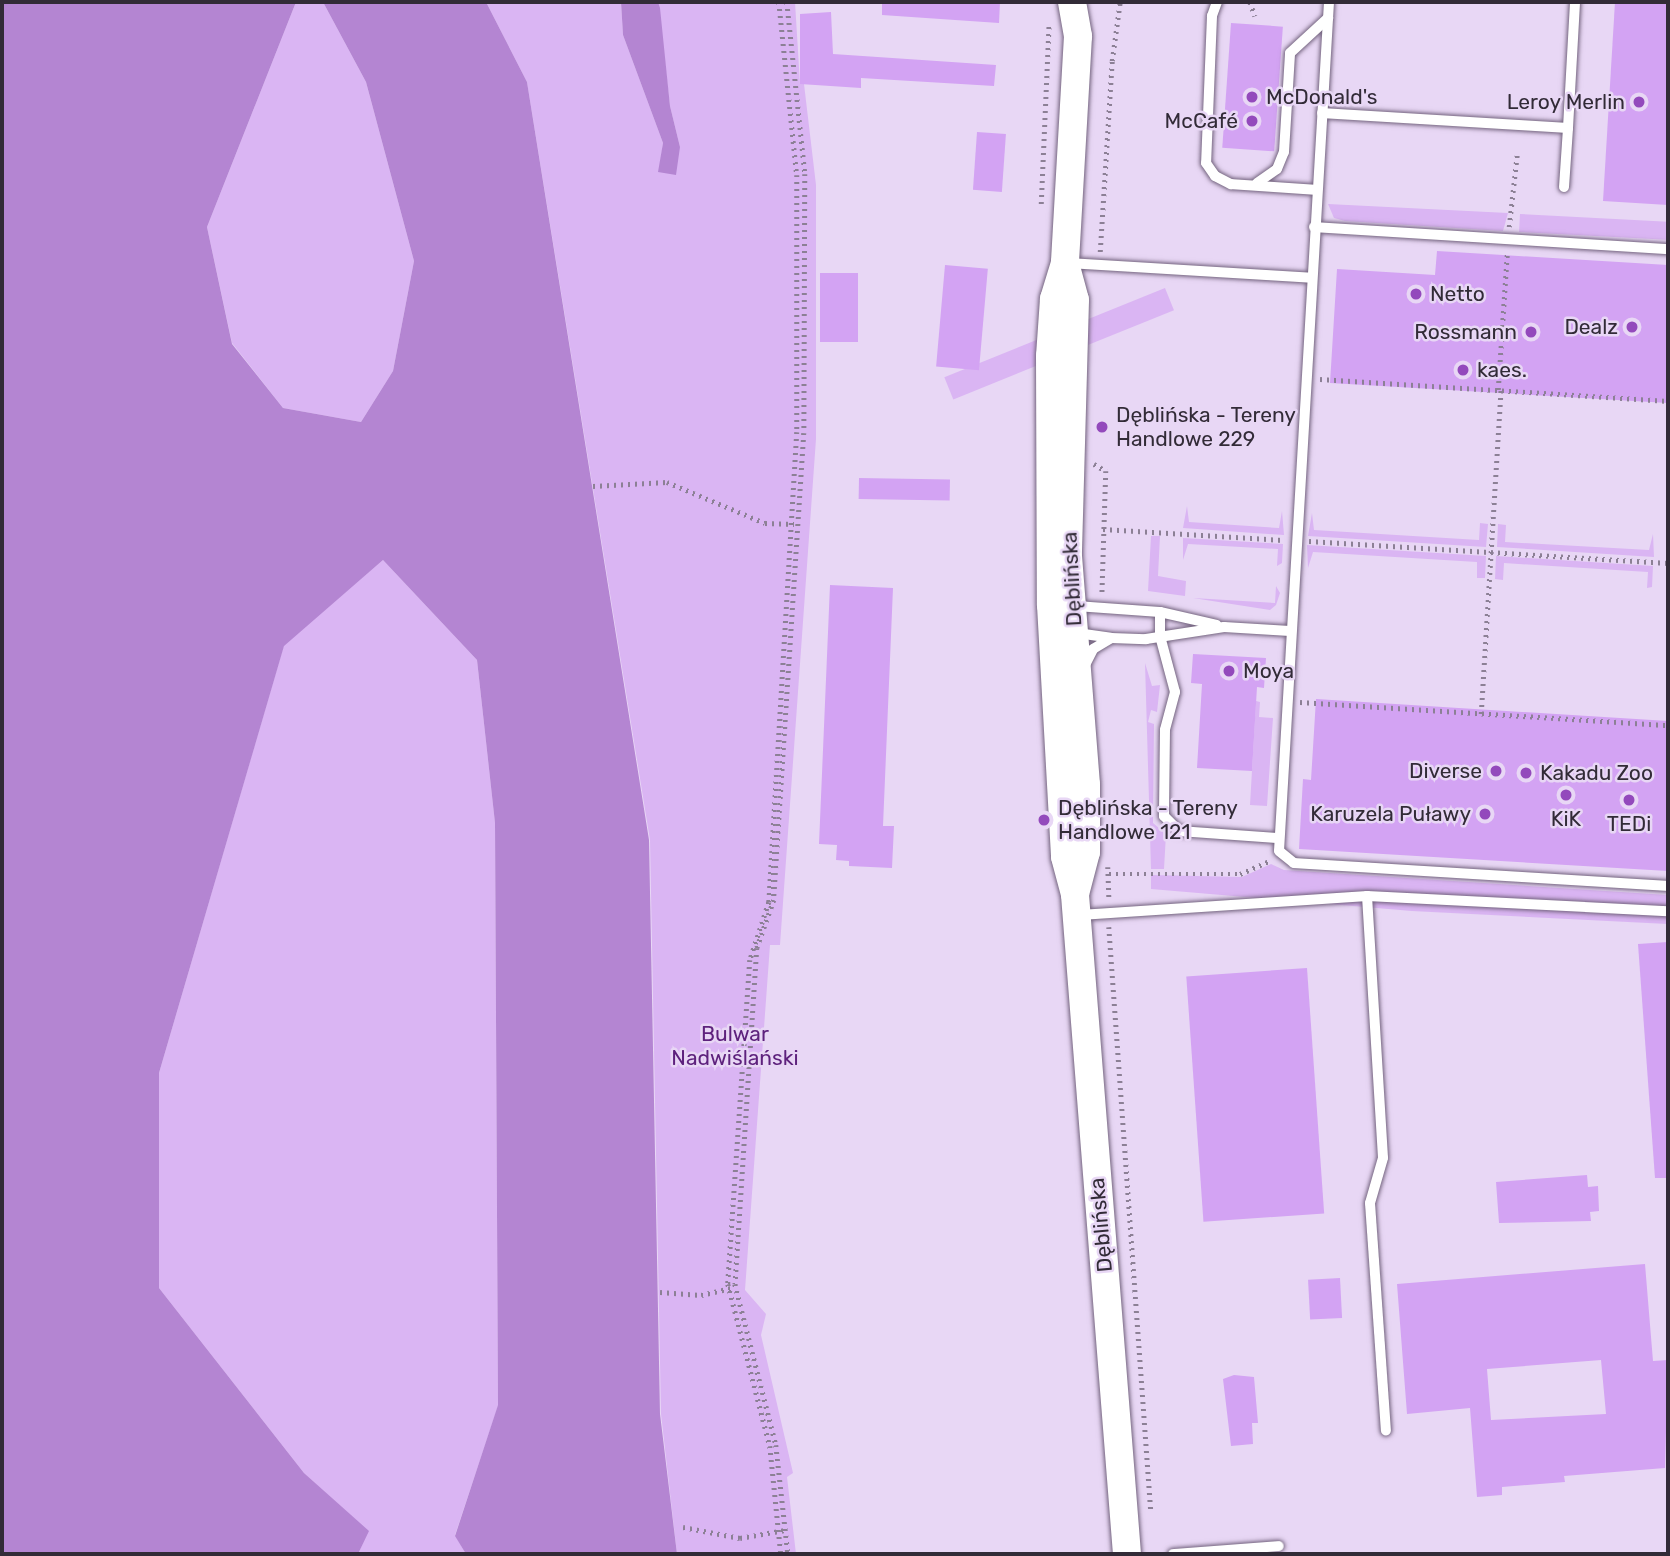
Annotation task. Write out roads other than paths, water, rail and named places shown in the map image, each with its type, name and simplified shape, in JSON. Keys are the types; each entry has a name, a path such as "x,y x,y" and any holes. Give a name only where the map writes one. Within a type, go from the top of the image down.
{"main road":[{"name":"Dęblińska","path":"1072,2 1078,36 1065,263 1054,299 1050,356 1062,618 1065,857 1076,905 1127,1554"},
{"name":"Dęblińska","path":"1078,36 1090,16 1091,2"},
{"name":"Dęblińska","path":"1062,618 1079,688 1086,852 1076,905"}],"lane":[{"path":"1217,2 1212,16 1206,163 1214,176 1231,184 1317,190"},
{"path":"1329,2 1277,838 1283,855 1294,863 1668,886"},
{"path":"1564,187 1575,2"},
{"path":"1250,185 1267,180 1284,152 1290,53 1328,18"},
{"path":"1322,113 1568,128"},
{"path":"1314,228 1668,249"},
{"path":"1065,263 1311,278"},
{"path":"1062,618 1103,608 1160,612 1224,627 1290,631"},
{"path":"1160,612 1160,635 1175,692 1165,730 1164,816 1179,831 1277,838"},
{"path":"1062,618 1111,638 1224,627"},
{"path":"1079,688 1093,649 1111,638"},
{"path":"1367,896 1383,1158 1370,1203 1386,1430"},
{"path":"1076,905 1109,914 1367,896 1668,911"},
{"path":"1173,1554 1279,1546"}],"place":[{"name":"McDonald's","path":"1252,97"},
{"name":"Leroy Merlin","path":"1639,102"},
{"name":"McCafé","path":"1252,121"},
{"name":"Netto","path":"1416,294"},
{"name":"Dealz","path":"1632,327"},
{"name":"Rossmann","path":"1531,332"},
{"name":"kaes.","path":"1463,370"},
{"name":"Dęblińska - Tereny Handlowe 229","path":"1102,427"},
{"name":"Moya","path":"1229,671"},
{"name":"Diverse","path":"1496,771"},
{"name":"Kakadu Zoo","path":"1526,773"},
{"name":"KiK","path":"1566,795"},
{"name":"TEDi","path":"1629,800"},
{"name":"Karuzela Puławy","path":"1485,814"},
{"name":"Dęblińska - Tereny Handlowe 121","path":"1044,820"}],"park label":[{"name":"Bulwar Nadwiślański","path":"735,1046"}]}
